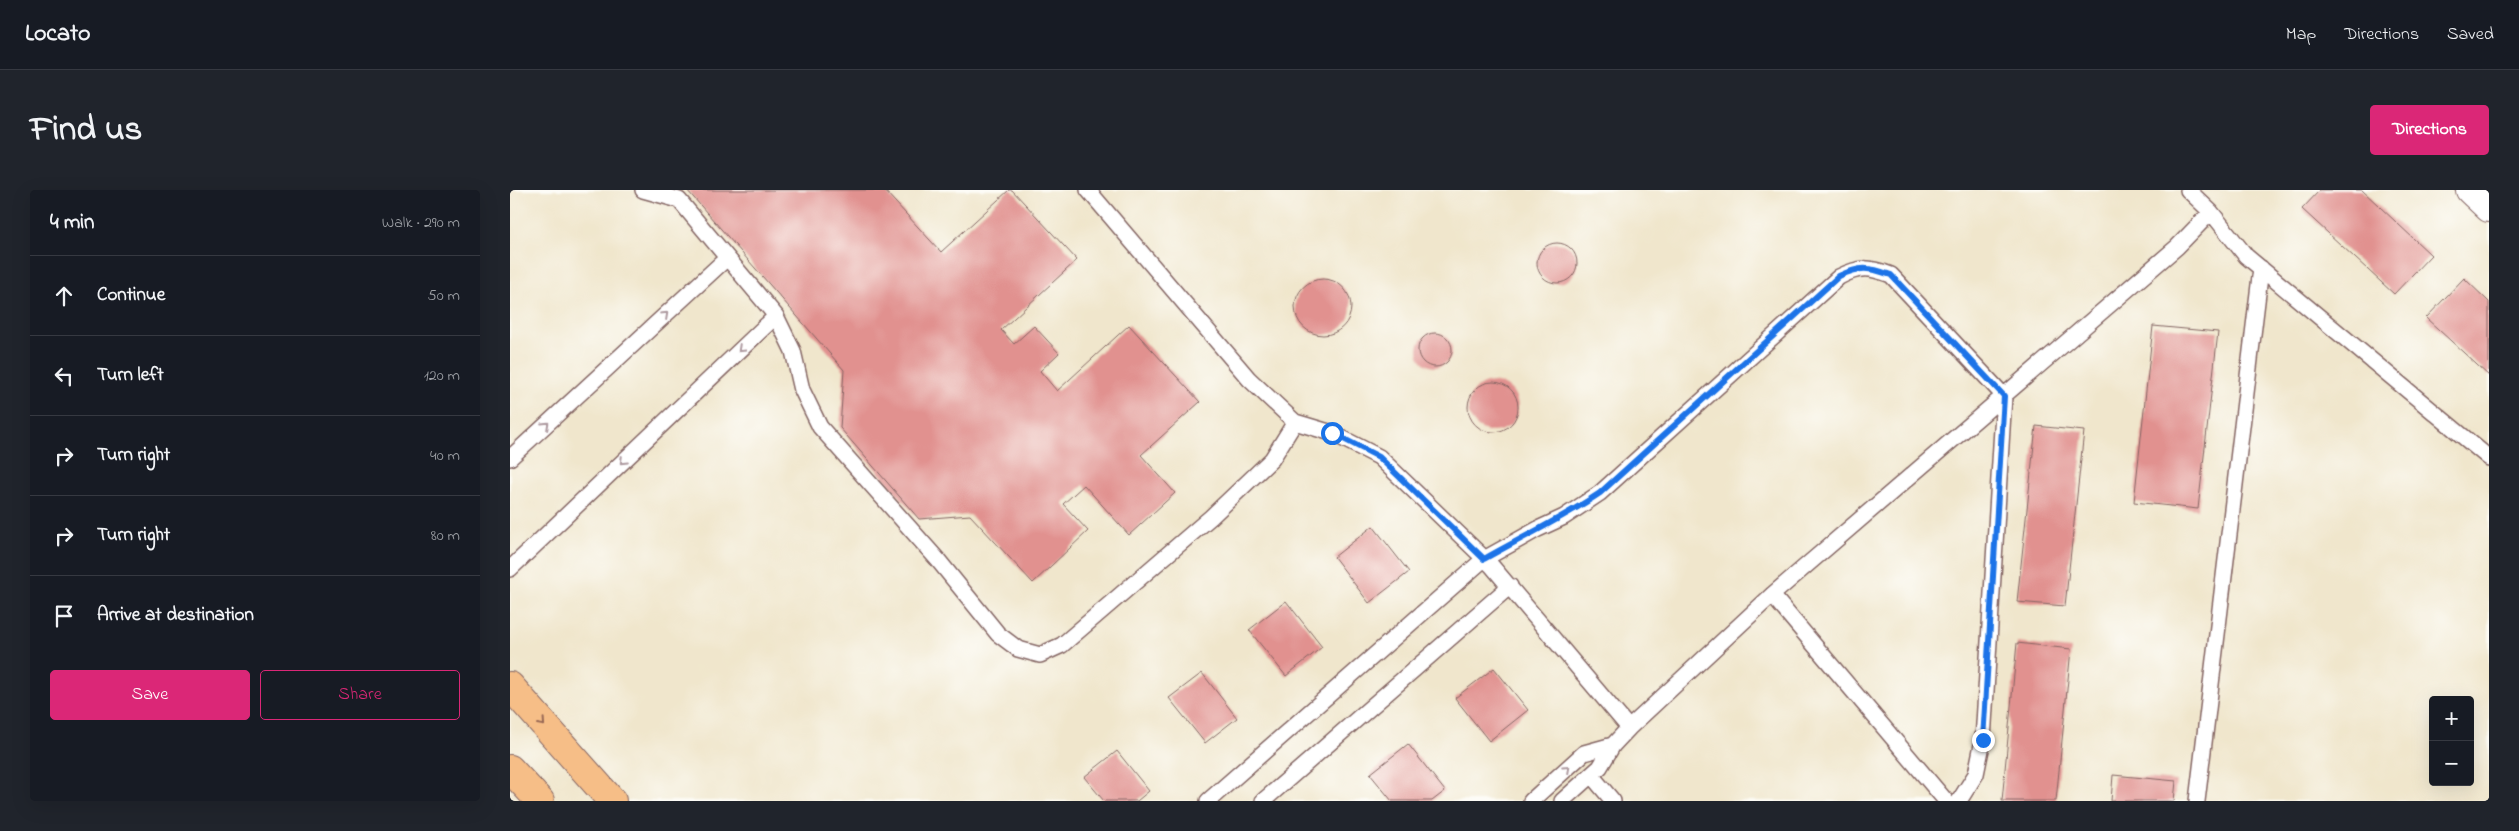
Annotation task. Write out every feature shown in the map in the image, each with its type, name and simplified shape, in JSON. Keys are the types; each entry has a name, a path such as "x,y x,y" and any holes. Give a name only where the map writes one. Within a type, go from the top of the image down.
{"main road":[{"path":"510,686 612,801"},
{"path":"510,769 540,801"}],"street":[{"path":"2470,190 2489,208"}],"lane":[{"path":"643,190 679,200 776,316 793,351 802,390 820,426 938,560 998,634 1018,649 1040,656 1062,645 1211,517 1272,459 1295,422"},
{"path":"1088,190 1249,379 1295,422 1332,433 1379,457 1510,586 1629,728"},
{"path":"2188,190 2211,212 2246,256 2489,458"},
{"path":"1562,801 1600,767 1613,744 1629,728 1772,596 2177,247 2211,212"},
{"path":"510,458 727,258"},
{"path":"2197,801 2261,268"},
{"path":"1208,801 1484,559 1564,517 1600,493 1839,276 1854,269 1872,269 1891,275 2004,396 1983,740 1976,774 1959,801"},
{"path":"510,569 776,316"},
{"path":"1263,801 1510,586"},
{"path":"1772,596 1946,801"},
{"path":"1531,801 1584,754 1613,744"},
{"path":"1591,775 1613,801"}],"building":[{"path":"687,190 884,190 941,252 1009,190 1012,190 1077,260 1001,330 1014,344 1034,326 1059,353 1040,371 1057,391 1129,325 1200,402 1141,455 1175,493 1129,535 1084,485 1063,504 1088,531 1033,583 970,515 919,519 840,428 844,370"},
{"path":"2320,190 2362,190 2431,255 2394,294 2302,209"},
{"path":"1561,243 1568,246 1574,252 1577,263 1576,271 1568,280 1561,283 1553,283 1546,280 1538,271 1537,259 1540,252 1549,244"},
{"path":"2464,278 2489,302 2489,376 2426,318"},
{"path":"1318,279 1328,279 1343,287 1349,296 1351,307 1349,318 1343,327 1328,335 1318,335 1307,330 1300,323 1295,312 1295,302 1300,291 1307,284"},
{"path":"2153,326 2218,332 2198,509 2134,502"},
{"path":"1435,333 1447,338 1452,350 1447,362 1435,367 1423,362 1418,350 1423,338"},
{"path":"1493,382 1502,384 1513,393 1518,407 1516,416 1507,427 1493,432 1484,430 1473,421 1468,407 1470,398 1479,387"},
{"path":"2036,426 2084,431 2065,606 2017,602"},
{"path":"1373,526 1409,572 1369,603 1334,557"},
{"path":"1286,601 1322,647 1286,676 1249,630"},
{"path":"2017,643 2071,649 2056,801 2002,801"},
{"path":"1494,668 1528,710 1489,741 1455,698"},
{"path":"1202,673 1237,718 1205,743 1169,698"},
{"path":"1408,744 1445,791 1432,801 1392,801 1370,774"},
{"path":"1117,751 1149,791 1137,801 1104,801 1084,777"},
{"path":"2113,775 2176,781 2174,801 2111,801"}],"route":[{"path":"1332,433 1379,457 1484,559 1564,517 1600,493 1839,276 1854,269 1872,269 1891,275 2004,396 1983,740"}]}
